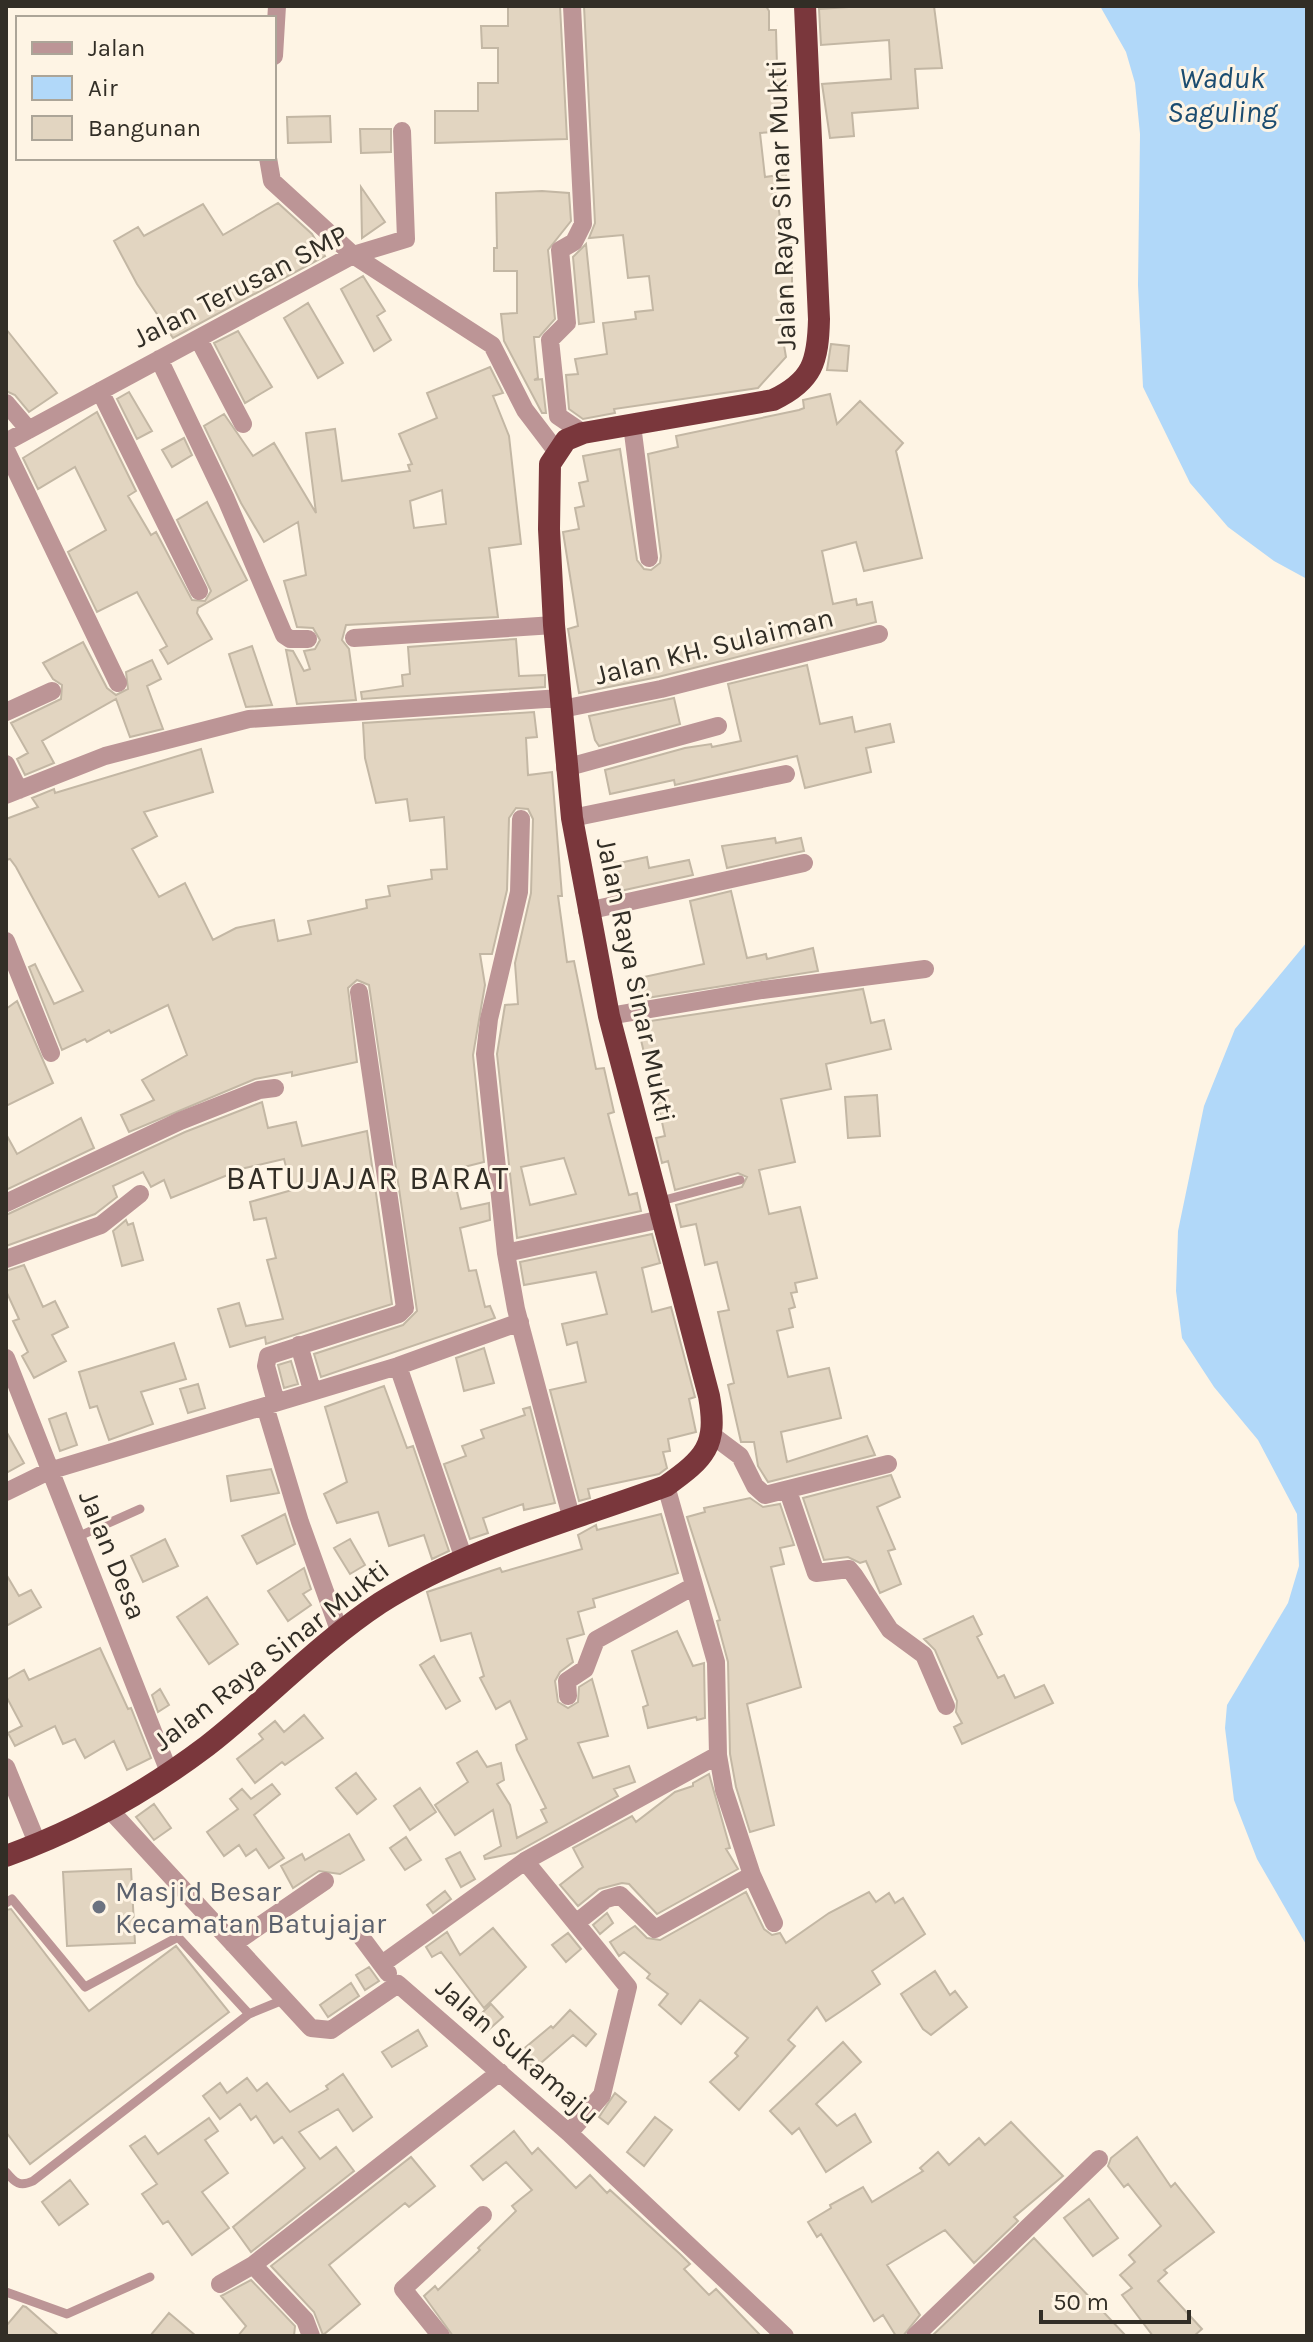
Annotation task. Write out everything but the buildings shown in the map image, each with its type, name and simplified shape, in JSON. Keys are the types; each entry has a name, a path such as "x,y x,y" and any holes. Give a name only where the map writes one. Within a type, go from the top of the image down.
{"highway":[{"name":"Jalan Raya Sinar Mukti","path":"6,1856 38,1845 110,1810 169,1772 208,1745 340,1633 402,1590 464,1559 666,1486 697,1463 712,1435 709,1396 609,1016 587,911 565,768 549,529 550,464 566,440 583,433 773,400 795,387 816,362 819,319 805,6"}],"street":[{"path":"572,6 583,224 574,242 560,250 567,323 550,340 558,416 583,433"},
{"name":"Jalan Terusan SMP","path":"6,442 353,255 406,239 402,131"},
{"path":"268,160 272,181 353,255 492,345 525,410 557,452"},
{"path":"199,340 243,424"},
{"path":"159,359 226,499 284,635 290,639 308,639"},
{"path":"100,391 199,591"},
{"path":"6,403 29,430"},
{"path":"632,425 649,558"},
{"path":"6,450 118,683"},
{"path":"354,638 554,625"},
{"name":"Jalan KH. Sulaiman","path":"13,792 105,756 249,719 562,704 661,689 879,634"},
{"path":"6,712 52,691"},
{"path":"565,768 718,726"},
{"path":"6,764 13,792"},
{"path":"572,818 786,774"},
{"path":"521,819 519,892 489,1019 485,1054 506,1253 520,1322 572,1520"},
{"path":"587,911 804,863"},
{"path":"6,941 51,1053"},
{"path":"609,1016 762,990 925,969"},
{"path":"340,1633 300,1522 270,1404 266,1360 268,1356 299,1345 399,1314 405,1308 359,992"},
{"path":"6,1203 180,1121 259,1090 275,1088"},
{"path":"6,1259 101,1225 140,1194"},
{"path":"506,1253 659,1210"},
{"path":"6,1492 49,1471 398,1366 520,1322"},
{"path":"299,1345 312,1390"},
{"name":"Jalan Desa","path":"6,1358 169,1772"},
{"path":"398,1366 464,1559"},
{"path":"712,1435 740,1456 759,1491 770,1495 888,1464"},
{"path":"666,1486 716,1662 718,1755 724,1790 752,1875 774,1923"},
{"path":"788,1491 816,1573 849,1569 890,1630 924,1655 946,1706"},
{"path":"568,1696 567,1681 585,1669 596,1640 694,1586"},
{"path":"382,1964 525,1861 718,1755"},
{"path":"6,1767 38,1845"},
{"name":"Jalan Sukamaju","path":"110,1810 311,2028 331,2030 398,1984 569,2133 785,2336"},
{"path":"525,1861 625,1981 628,1994 602,2095 569,2133"},
{"path":"576,1923 606,1899 620,1895 655,1929 752,1875"},
{"path":"233,1944 325,1881"},
{"path":"359,1934 398,1984"},
{"path":"220,2284 253,2265 500,2072"},
{"path":"915,2336 1099,2159"},
{"path":"441,2336 403,2289 483,2215"},
{"path":"253,2265 305,2320 311,2336"}],"lane":[{"path":"659,1210 740,1180"},
{"path":"75,1538 140,1509"},
{"path":"6,1889 9,1901 79,1985 91,1986 178,1937 249,2014"},
{"path":"6,2172 14,2182 24,2185 33,2181 249,2014 283,2000"},
{"path":"6,2292 67,2314 150,2277"}],"water":[{"name":"Waduk Saguling","path":"1100,6 1307,6 1307,579 1274,561 1228,527 1190,483 1143,387 1138,285 1140,134 1135,83 1126,52"},
{"path":"1307,942 1307,1946 1257,1859 1234,1800 1225,1728 1227,1705 1288,1603 1299,1566 1297,1514 1258,1440 1214,1387 1182,1338 1176,1291 1178,1231 1204,1106 1235,1029"}],"place":[{"name":"Masjid Besar Kecamatan Batujajar","path":"99,1907"}],"district":[{"name":"BATUJAJAR BARAT","path":"368,1178"}]}
